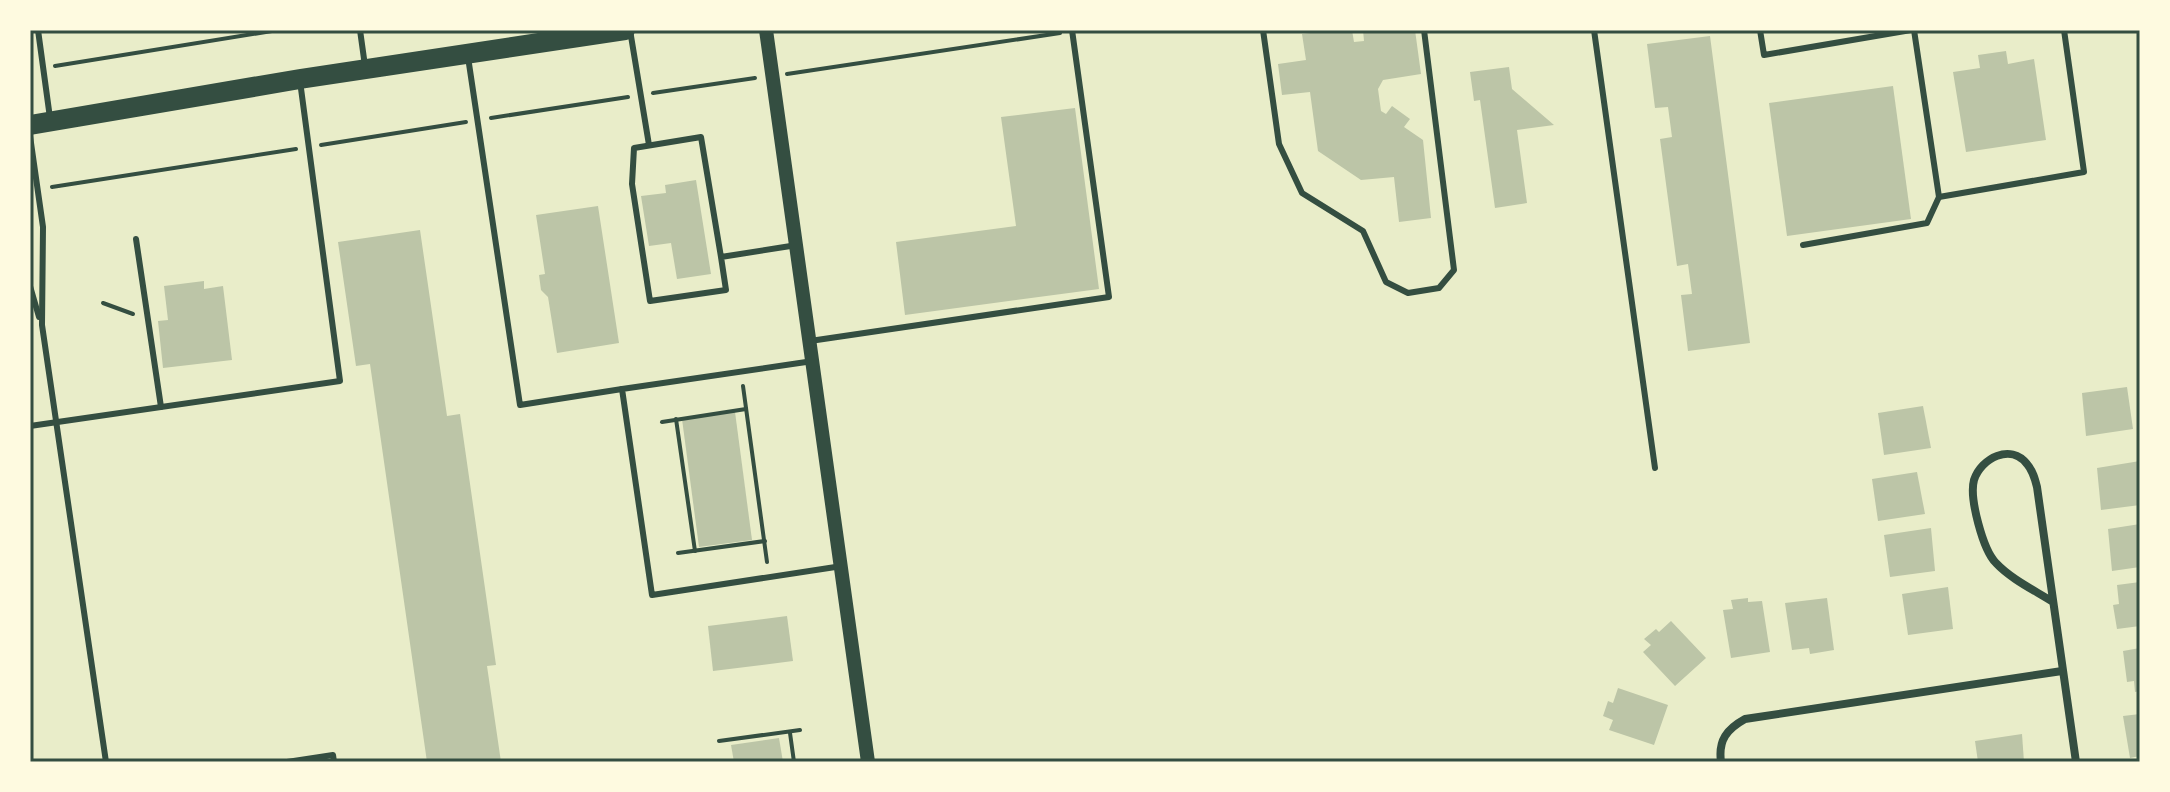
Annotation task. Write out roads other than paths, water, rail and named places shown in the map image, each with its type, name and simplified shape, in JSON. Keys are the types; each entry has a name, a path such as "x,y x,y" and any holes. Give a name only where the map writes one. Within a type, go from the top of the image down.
{"main road":[{"path":"30,125 468,54 564,34 627,30"}],"street":[{"path":"766,30 868,762"},
{"path":"2053,602 1995,562 1981,537 1973,488 1978,472 1993,456 2015,455 2026,461 2037,487 2076,762"},
{"path":"1721,762 1723,739 1730,727 1745,719 2062,671"}],"lane":[{"path":"38,30 51,122"},
{"path":"360,30 366,70"},
{"path":"627,30 649,145"},
{"path":"810,341 1109,297 1072,30"},
{"path":"1263,30 1279,144 1302,193 1363,231 1386,282 1408,293 1439,288 1454,270 1424,30"},
{"path":"1594,30 1655,468"},
{"path":"1760,30 1764,55 1869,34 1913,30 1939,197 1927,223 1803,245"},
{"path":"1939,197 2084,172 2064,30"},
{"path":"468,54 520,405 813,361"},
{"path":"30,426 340,381 300,79"},
{"path":"30,136 43,227 42,325 106,762"},
{"path":"701,137 726,290 650,301 632,184 634,148 649,145 701,137"},
{"path":"136,239 161,407"},
{"path":"721,257 797,245"},
{"path":"30,286 42,325"},
{"path":"622,389 652,595 842,566"},
{"path":"287,762 333,755 334,762"}]}
